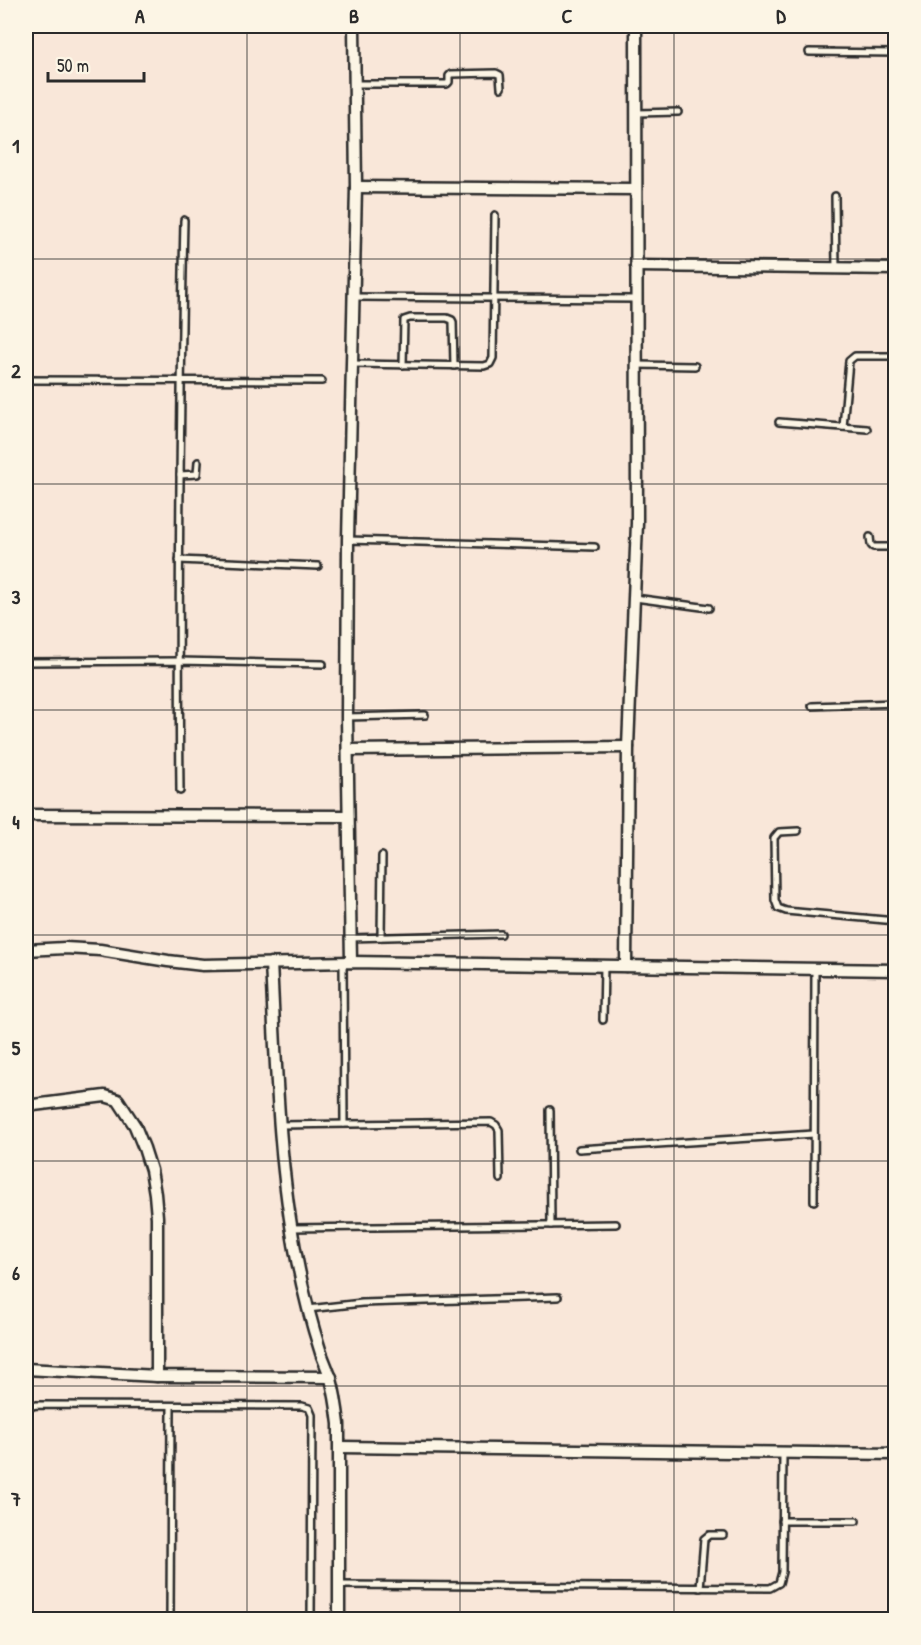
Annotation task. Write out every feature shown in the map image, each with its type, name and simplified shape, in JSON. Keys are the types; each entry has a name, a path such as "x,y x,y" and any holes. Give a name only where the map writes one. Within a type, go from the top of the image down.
{"street":[{"path":"347,962 350,938 347,717 348,540 356,187 354,26"},
{"path":"626,966 628,747 636,523 636,26"},
{"path":"356,187 636,189"},
{"path":"636,266 896,269"},
{"path":"348,750 628,747"},
{"path":"26,815 348,816"},
{"path":"26,950 65,948 100,950 202,965 347,962 896,970"},
{"path":"271,963 279,1125 291,1228 308,1309 331,1377 336,1400 340,1447 339,1620"},
{"path":"26,1106 105,1096 118,1100 135,1126 151,1170 155,1194 157,1376"},
{"path":"26,1369 157,1376 331,1377"},
{"path":"340,1447 896,1454"}],"lane":[{"path":"809,52 896,52"},
{"path":"355,84 446,84 451,74 496,73 500,75 501,88"},
{"path":"637,113 678,112"},
{"path":"835,196 836,269"},
{"path":"353,364 487,366 492,361 495,215"},
{"path":"180,791 179,560 184,220"},
{"path":"354,297 635,298"},
{"path":"403,365 404,320 447,318 453,322 454,366"},
{"path":"843,427 849,361 855,356 896,356"},
{"path":"636,365 695,366"},
{"path":"26,380 322,381"},
{"path":"779,422 867,429"},
{"path":"180,475 196,475 198,462"},
{"path":"870,537 873,547 896,548"},
{"path":"348,540 595,547"},
{"path":"179,560 318,566"},
{"path":"635,598 709,608"},
{"path":"26,662 179,661 323,664"},
{"path":"812,706 896,703"},
{"path":"347,717 425,715"},
{"path":"798,831 780,832 774,838 775,900 778,908 786,911 896,921"},
{"path":"381,937 382,856"},
{"path":"350,938 501,934"},
{"path":"344,1124 347,962"},
{"path":"603,1020 604,966"},
{"path":"814,1201 815,969"},
{"path":"550,1110 551,1225"},
{"path":"279,1125 491,1122 499,1130 500,1179"},
{"path":"579,1149 814,1134"},
{"path":"291,1228 616,1224"},
{"path":"308,1309 362,1303 558,1297"},
{"path":"26,1412 32,1406 37,1405 306,1407 311,1411 311,1620"},
{"path":"170,1620 171,1406"},
{"path":"339,1585 770,1588 775,1586 781,1578 783,1452"},
{"path":"782,1521 856,1521"},
{"path":"700,1588 704,1539 709,1535 723,1535"},
{"path":"26,1563 26,1620"}]}
